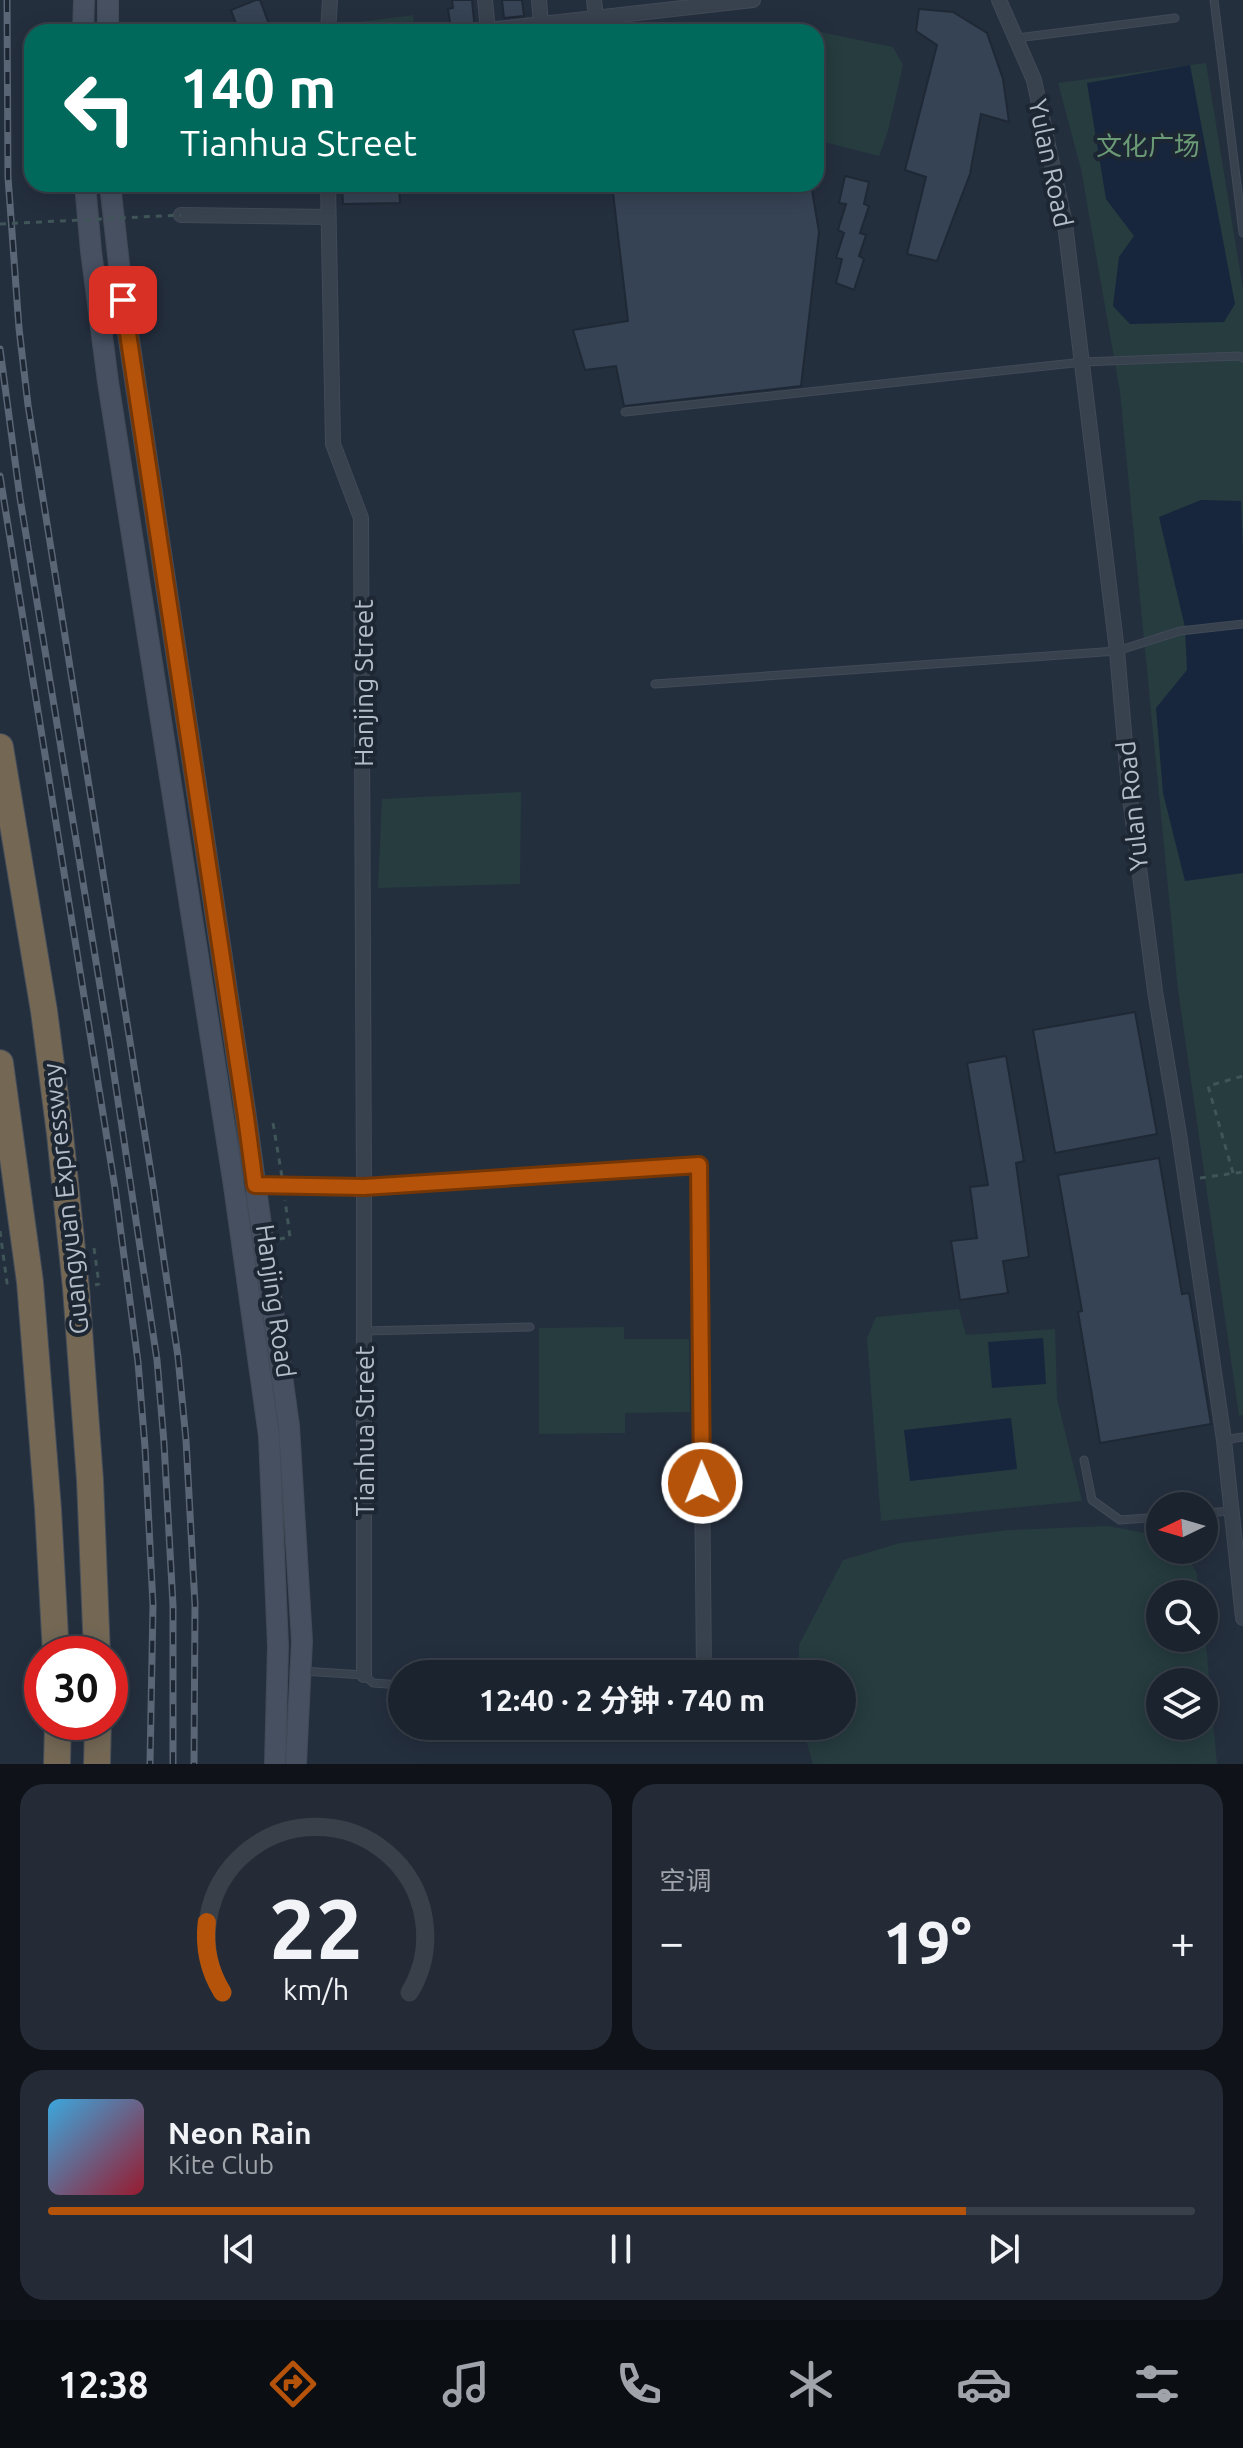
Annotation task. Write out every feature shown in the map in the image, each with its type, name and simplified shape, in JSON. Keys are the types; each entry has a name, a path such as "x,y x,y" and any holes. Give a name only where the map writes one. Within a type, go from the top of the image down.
{"highway":[{"name":"Guangyuan Expressway","path":"0,747 44,1011 70,1225 90,1480 96,1636"},
{"name":"Guangyuan Expressway","path":"0,1063 30,1282 55,1636"},
{"path":"0,1087 9,1120"},
{"path":"56,1764 57,1740"},
{"path":"97,1764 98,1740"}],"street":[{"path":"83,24 84,0"},
{"path":"108,0 108,24"},
{"path":"328,24 330,0"},
{"path":"485,0 487,24"},
{"path":"539,0 541,24 596,17 642,6 751,0"},
{"path":"594,0 596,17"},
{"name":"Yulan Road","path":"999,0 1034,80 1065,224 1117,651 1129,790 1155,991 1224,1440 1243,1618"},
{"name":"Hanjing Road","path":"86,192 110,396 289,1426 302,1641 296,1764"},
{"name":"Hanjing Road","path":"111,192 116,255 246,1117 245,1186 269,1436 278,1646 275,1764"},
{"name":"Hanjing Street","path":"328,192 333,444 361,518 364,1187"},
{"path":"181,215 328,217"},
{"path":"245,1186 364,1187 699,1165 704,1660"},
{"name":"Tianhua Street","path":"364,1187 364,1675"}],"lane":[{"path":"1214,0 1243,233"},
{"path":"1014,38 1175,18"},
{"path":"625,412 1083,362 1243,358"},
{"path":"655,684 1117,651 1180,631 1243,624"},
{"path":"364,1331 530,1327"},
{"path":"1224,1440 1243,1437"},
{"path":"1084,1460 1092,1500 1120,1520 1146,1518"},
{"path":"1218,1512 1232,1511"},
{"path":"300,1671 364,1675 373,1683 388,1684"}],"path":[{"path":"0,224 181,215"},
{"path":"1233,1173 1208,1086 1243,1076"},
{"path":"273,1123 290,1237"},
{"path":"1185,1180 1243,1172"},
{"path":"0,1231 7,1283"}],"green space":[{"path":"413,15 414,24 344,24"},
{"path":"824,33 893,47 903,65 879,156 824,142"},
{"name":"文化广场","path":"1206,63 1243,289 1243,1415 1239,1416 1178,990 1120,392 1081,169 1058,83"},
{"path":"521,792 520,884 378,888 382,799"},
{"path":"959,1309 966,1335 1055,1329 1057,1399 1082,1501 881,1521 867,1338 876,1317"},
{"path":"624,1327 624,1339 689,1339 690,1412 625,1413 625,1433 539,1434 539,1328"},
{"path":"1108,1526 1146,1533 1146,1564 1191,1564 1198,1580 1146,1580 1146,1652 1207,1652 1208,1668 1146,1668 1146,1740 1215,1740 1217,1764 813,1764 806,1740 856,1740 856,1660 799,1660 799,1645 843,1560 900,1543 1009,1530"}],"water":[{"path":"1190,65 1235,304 1224,322 1130,324 1113,306 1119,257 1134,236 1106,199 1087,83"},
{"path":"1201,500 1241,501 1243,873 1185,881 1163,793 1156,708 1187,670 1185,627 1159,517"},
{"path":"1043,1338 1046,1384 992,1388 988,1342"},
{"path":"1011,1418 1017,1469 910,1481 904,1430"}],"building":[{"path":"260,0 269,24 236,24 231,10"},
{"path":"452,0 472,0 474,24 450,23 448,9 453,8"},
{"path":"502,0 522,0 524,16 504,18"},
{"path":"919,9 953,12 987,33 1003,79 1009,122 981,114 970,174 937,261 907,254 926,177 905,170 937,45 916,31"},
{"path":"845,176 869,182 864,204 869,206 860,233 866,235 859,256 864,259 854,290 836,283 842,259 836,258 844,233 838,230 846,204 839,203"},
{"path":"342,192 399,192 400,203 343,204"},
{"path":"613,192 812,192 819,232 801,386 624,406 616,366 585,370 573,330 628,321"},
{"path":"1135,1012 1157,1134 1055,1153 1033,1030"},
{"path":"1006,1056 1024,1161 1016,1163 1029,1257 1003,1261 1008,1293 960,1300 951,1241 977,1238 970,1187 988,1185 967,1063"},
{"path":"1159,1158 1182,1294 1189,1293 1211,1424 1100,1443 1078,1312 1082,1311 1058,1175"}],"railway":[{"path":"7,0 8,177 28,405 178,1357 195,1605 194,1764"},
{"path":"0,349 20,498 109,1041 157,1360 173,1605 173,1764"},
{"path":"0,476 115,1188 138,1362 153,1605 150,1764"}],"route":[{"path":"123,300 255,1185 364,1187 699,1165 702,1483"}]}
